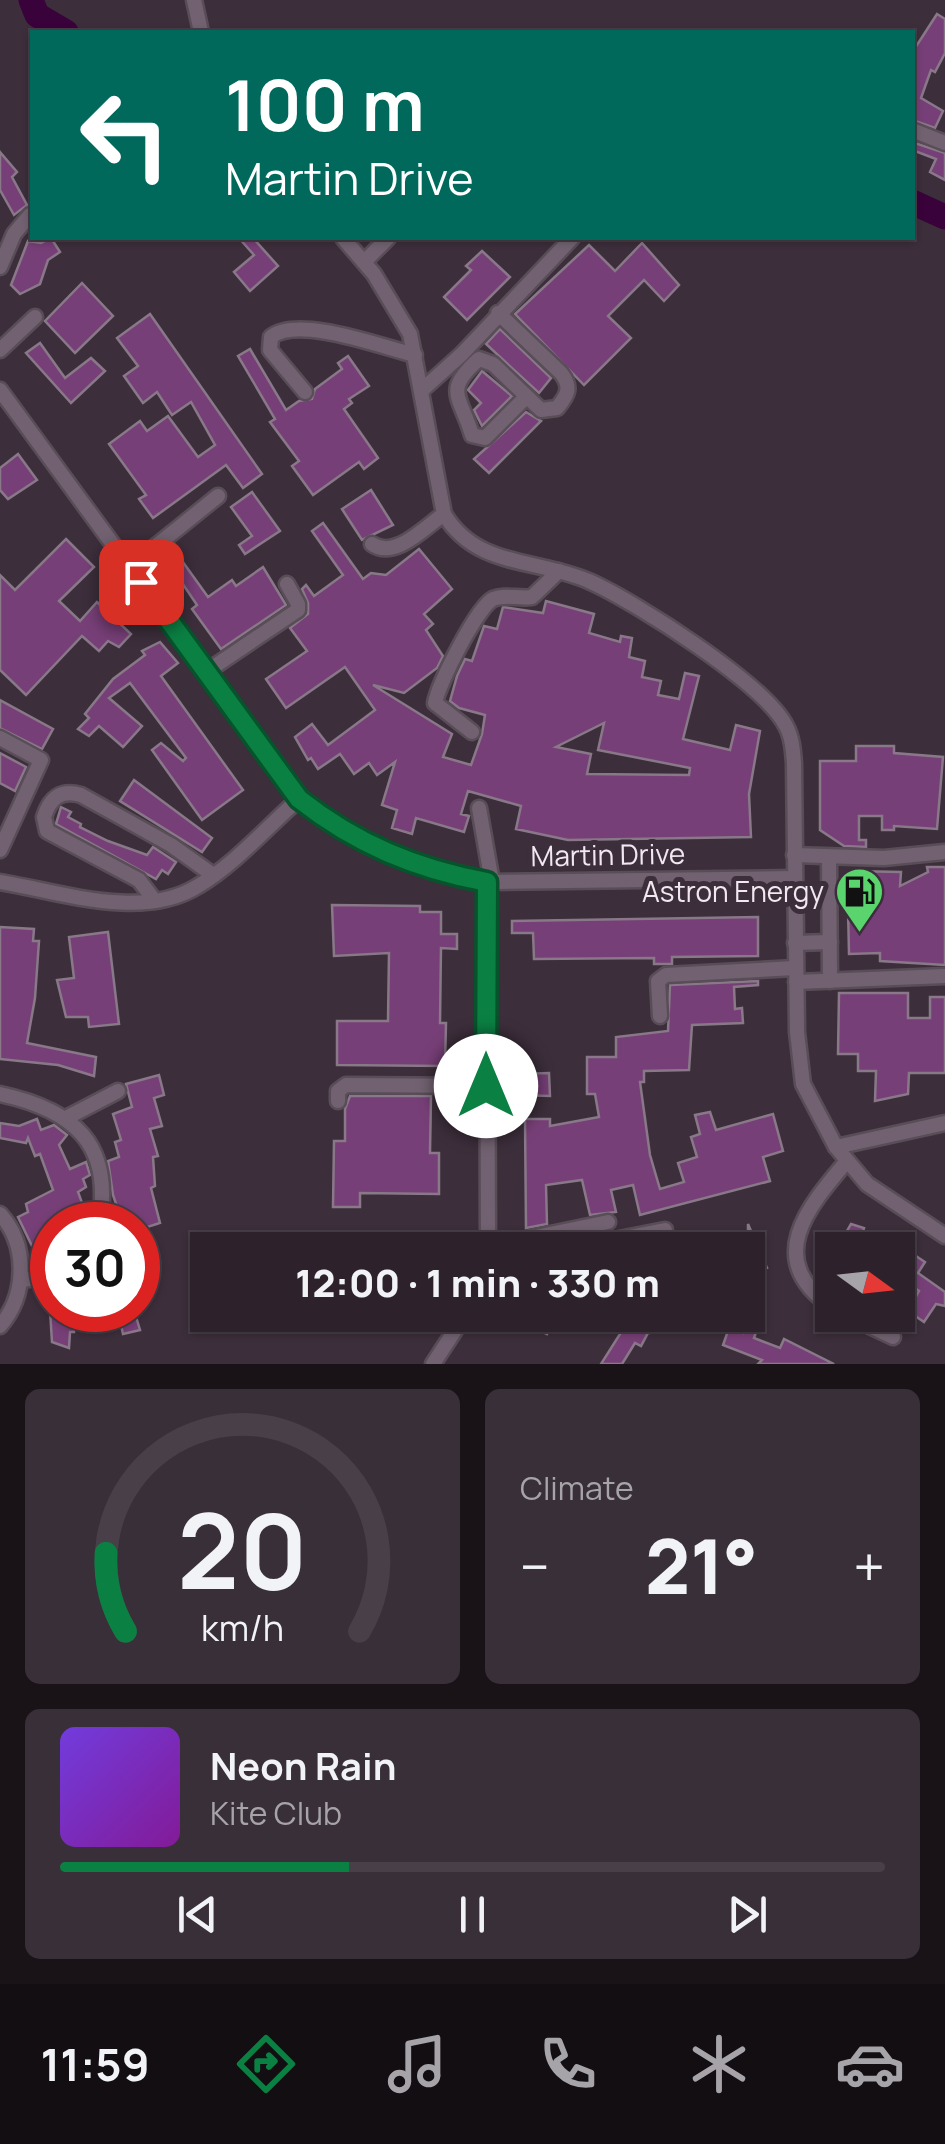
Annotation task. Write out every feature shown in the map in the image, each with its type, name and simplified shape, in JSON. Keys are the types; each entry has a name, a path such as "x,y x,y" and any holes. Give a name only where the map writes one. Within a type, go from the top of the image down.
{"street":[{"path":"194,0 201,30"},
{"path":"915,131 945,142"},
{"path":"0,267 14,234 30,215"},
{"path":"345,240 364,262 410,334 444,514 458,535 478,550 590,582 701,650 741,678 776,712 793,747 800,1071 808,1098 848,1162 880,1194 945,1236"},
{"path":"364,262 386,240"},
{"path":"526,396 485,438 478,439 472,435 456,389 455,371 498,312 570,240"},
{"path":"422,390 455,371 487,360 541,410 552,411 566,397 568,382 498,312"},
{"path":"0,350 35,317"},
{"path":"305,392 270,350 271,337 279,330 310,329 416,355"},
{"name":"Martin Drive","path":"0,390 299,799 328,822 386,854 430,870 489,882 793,878"},
{"path":"130,567 218,496"},
{"path":"372,544 394,548 444,514"},
{"path":"472,732 435,703 466,637 488,602 501,597 532,598 558,571"},
{"path":"206,672 298,610 288,584"},
{"path":"0,738 40,760 0,850"},
{"path":"155,901 139,880 47,830 44,817 53,799 67,792 81,795 213,874"},
{"path":"0,882 109,900 173,898 213,874 299,799"},
{"path":"479,808 489,882 488,1232"},
{"path":"794,855 945,852"},
{"path":"829,857 830,981"},
{"path":"795,943 830,942"},
{"path":"660,1016 658,981 666,974 796,975 830,981 945,976"},
{"path":"338,1101 338,1091 346,1085 486,1086"},
{"path":"66,1118 118,1092"},
{"path":"0,1094 47,1106 66,1118 97,1158 101,1202"},
{"path":"836,1147 945,1123"},
{"path":"815,1290 801,1276 797,1237 808,1210 848,1162"},
{"path":"0,1214 20,1252 21,1280 16,1300 0,1326"},
{"path":"562,1232 608,1222"},
{"path":"655,1232 665,1230"},
{"path":"21,1280 30,1279"},
{"path":"433,1364 453,1332"},
{"path":"884,1332 893,1336"}],"building":[{"path":"937,14 945,19 945,53 935,72 931,70 921,98 943,111 935,128 915,121 917,45"},
{"path":"915,143 945,153 945,180 930,172 936,159 915,151"},
{"path":"0,152 17,172 12,177 27,205 14,215 0,190"},
{"path":"52,240 60,252 48,260 40,284 20,294 11,285 28,241"},
{"path":"241,240 255,240 278,266 250,291 234,272 254,255"},
{"path":"642,243 679,285 664,301 644,280 608,316 631,338 584,385 515,314 589,245 615,271"},
{"path":"482,251 510,277 467,320 444,297 471,270 466,266"},
{"path":"82,283 113,316 75,353 45,321"},
{"path":"150,314 262,474 243,488 226,465 153,518 139,499 146,495 109,444 140,421 147,431 168,416 198,457 215,445 191,402 172,415 157,392 143,403 124,376 138,366 117,338"},
{"path":"500,329 551,378 539,393 486,344"},
{"path":"40,343 65,378 91,358 105,371 71,403 26,353"},
{"path":"250,349 286,410 299,401 312,399 315,389 342,369 338,363 348,356 369,386 349,399 352,403 344,409 378,458 364,469 359,462 313,495 292,466 299,461 270,422 275,419 238,356"},
{"path":"482,371 512,396 482,426 474,410 481,403 468,390"},
{"path":"526,412 541,421 489,473 474,459"},
{"path":"18,454 37,480 8,499 0,490 0,468"},
{"path":"371,490 393,525 362,540 342,509"},
{"path":"252,492 280,531 245,554 239,545 252,536 231,507"},
{"path":"323,523 363,579 371,573 386,575 419,549 452,589 424,614 433,624 426,630 443,656 437,668 404,693 373,685 452,734 443,757 471,765 482,734 485,715 459,708 450,701 457,676 465,659 472,661 484,626 497,629 503,607 543,613 546,601 594,614 589,633 620,642 621,636 632,638 629,657 645,661 642,677 661,681 658,695 679,699 685,673 699,676 683,739 730,750 736,725 760,731 749,794 751,837 568,840 516,829 521,806 468,791 461,814 469,816 464,832 416,818 412,834 392,828 397,810 382,805 395,762 377,775 369,763 354,774 340,754 318,769 295,737 312,724 328,745 375,710 345,667 286,708 266,679 307,651 290,628 308,614 302,589 306,585 314,596 343,575 312,531","holes":["604,723 598,750 690,768 689,775 587,774 591,754 556,747"]},
{"path":"66,539 94,567 59,601 80,621 97,602 131,634 119,647 108,641 99,651 82,636 26,695 0,670 0,575 15,590"},
{"path":"180,558 208,597 232,580 236,586 263,567 286,605 221,649 192,609 197,605 170,565"},
{"path":"160,642 178,663 161,676 243,790 202,820 152,750 161,743 183,761 186,758 130,683 109,698 142,726 123,747 99,726 89,736 78,729 113,679 145,655 142,651"},
{"path":"0,700 53,729 42,749 0,728"},
{"path":"856,746 894,746 894,753 943,757 937,829 894,826 894,830 882,830 882,816 859,816 859,840 866,840 866,847 844,846 820,830 820,761 856,761"},
{"path":"0,753 26,767 15,791 0,783"},
{"path":"134,780 212,838 202,852 120,801"},
{"path":"61,807 71,812 68,817 80,827 108,841 147,855 153,847 176,862 168,874 162,870 156,879 56,824"},
{"path":"927,867 945,867 945,965 880,961 880,953 849,954 848,908 864,908 846,886 852,871 901,872 900,886 928,872"},
{"path":"332,905 420,906 420,912 441,912 441,934 457,934 457,949 441,948 440,1023 446,1023 445,1066 337,1065 337,1021 388,1021 389,953 334,956"},
{"path":"758,917 758,956 672,957 672,964 654,964 654,958 534,959 533,933 512,933 512,921"},
{"path":"0,927 34,929 33,941 39,941 27,1043 96,1057 94,1076 58,1065 0,1059"},
{"path":"108,932 119,1024 89,1027 88,1017 66,1017 57,980 74,978 69,937"},
{"path":"758,981 758,985 734,987 735,1009 742,1008 743,1023 692,1025 689,1070 644,1071 644,1082 640,1082 650,1155 660,1189 684,1182 678,1163 697,1157 691,1137 700,1134 695,1115 710,1112 716,1130 773,1114 783,1151 763,1157 770,1181 640,1215 633,1185 611,1190 616,1212 590,1215 582,1180 546,1185 547,1224 526,1228 525,1119 550,1119 550,1126 599,1117 595,1094 587,1094 587,1057 616,1057 616,1037 668,1031 670,985"},
{"path":"839,993 908,993 908,1018 930,1018 930,997 945,997 945,1073 909,1073 908,1094 875,1101 876,1071 858,1071 858,1054 838,1054"},
{"path":"549,1073 550,1096 517,1095 517,1074"},
{"path":"159,1075 164,1095 154,1098 162,1126 150,1129 158,1156 153,1157 155,1186 151,1188 155,1202 115,1202 113,1195 108,1161 119,1157 115,1142 121,1140 113,1114 132,1107 126,1084"},
{"path":"350,1096 431,1096 430,1153 439,1153 439,1194 360,1193 360,1207 333,1207 334,1141 345,1141 345,1109"},
{"path":"37,1119 41,1130 54,1125 67,1135 59,1145 70,1169 86,1162 90,1175 83,1179 86,1187 78,1192 82,1202 30,1202 30,1242 18,1217 28,1212 26,1204 53,1190 40,1154 35,1156 28,1138 26,1143 0,1138 0,1123 19,1126"},
{"path":"851,1224 864,1228 863,1232 846,1232"},
{"path":"915,1255 925,1262 918,1273 945,1292 945,1306 936,1304 924,1322 915,1316 919,1291 915,1288"},
{"path":"51,1332 70,1332 69,1348 52,1342"},
{"path":"621,1332 665,1332 648,1333 641,1346 635,1343 622,1364 601,1364"},
{"path":"728,1332 756,1332 754,1338 780,1348 784,1339 834,1364 758,1364 762,1360 723,1345"}],"waterway":[{"path":"31,0 37,15 63,30"},
{"path":"915,203 945,217"}],"place":[{"name":"Astron Energy","path":"859,934"}],"route":[{"path":"141,582 299,799 328,822 386,854 430,870 487,882 486,1086"}]}
